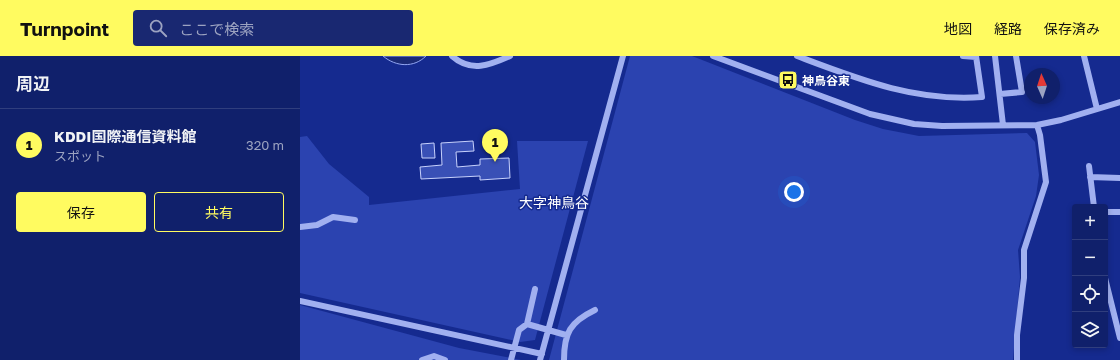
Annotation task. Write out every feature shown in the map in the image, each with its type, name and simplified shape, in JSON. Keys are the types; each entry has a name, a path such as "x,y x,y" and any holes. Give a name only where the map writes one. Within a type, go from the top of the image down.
{"street":[{"path":"452,56 468,65 485,67 510,56"},
{"path":"300,301 541,357 623,56"},
{"path":"712,56 795,88 870,114 914,124 942,126 1037,125 1055,122 1120,102"},
{"path":"797,56 812,59 891,90 955,99 982,97 976,56 963,56"},
{"path":"995,56 1003,125"},
{"path":"1000,94 1022,92 1016,56"},
{"path":"1084,56 1098,109"},
{"path":"1017,360 1017,335 1024,278 1024,250 1046,182 1040,135 1037,125"},
{"path":"1090,166 1094,204"},
{"path":"1090,177 1120,178"},
{"path":"1108,212 1120,212"},
{"path":"300,227 317,225 333,217 355,220"},
{"path":"529,325 535,289"},
{"path":"1108,290 1120,338"},
{"path":"564,360 563,334 575,322 595,310"},
{"path":"511,360 519,330 529,325 563,334"},
{"path":"422,360 434,356 445,360"}],"shaded area":[{"path":"383,56 426,56 416,63 405,65 388,60"},
{"path":"630,56 692,56 855,120 883,129 919,136 1027,133 1035,142 1039,175 1036,196 1018,250 1020,277 1013,360 549,360"},
{"path":"307,136 329,164 369,197 369,205 520,189 517,141 588,141 535,340 520,342 300,293 300,137"},
{"path":"300,305 459,348 521,360 300,360"}],"building":[{"path":"473,141 474,151 456,152 457,167 480,165 480,159 509,158 510,178 480,180 480,176 421,179 420,167 442,165 441,143"},
{"path":"434,143 435,158 422,158 421,144"}],"place":[{"name":"神鳥谷東","path":"788,80"},
{"name":"KDDI国際通信資料館","path":"495,162"}],"district":[{"name":"大字神鳥谷","path":"554,202"}]}
